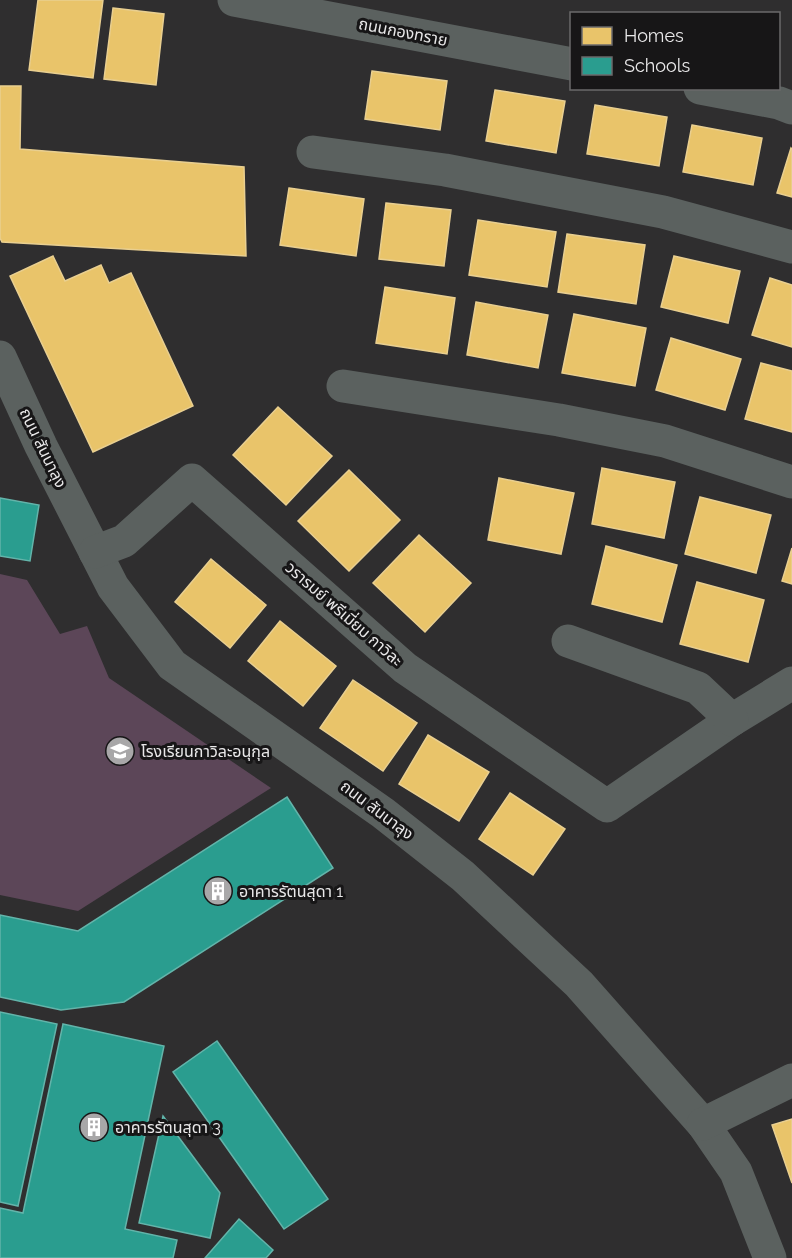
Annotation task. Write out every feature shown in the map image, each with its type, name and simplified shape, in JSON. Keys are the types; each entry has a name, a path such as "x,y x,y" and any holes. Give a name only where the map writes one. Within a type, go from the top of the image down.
{"street":[{"name":"ถนนกองทราย","path":"241,1 570,64"},
{"path":"711,90 779,103 792,108"},
{"path":"313,152 445,170 663,212 792,247"},
{"name":"ถนน สันนาลุง","path":"0,357 41,446 113,587 172,665 383,813 463,876 579,984 703,1124 736,1172 770,1258"},
{"path":"343,386 559,420 665,441 792,482"},
{"name":"วรารมย์ พรีเมี่ยม กาวิละ","path":"95,552 124,541 192,480 405,668 607,806 732,720"},
{"path":"568,641 698,688 732,720 792,683"},
{"path":"703,1124 792,1080"}],"shaded area":[{"path":"0,574 27,580 60,634 87,626 109,678 271,788 78,911 0,895"}],"building: Homes":[{"path":"38,0 103,0 93,78 29,70"},
{"path":"113,8 164,14 156,85 104,79"},
{"path":"372,71 447,81 440,130 365,119"},
{"path":"0,86 21,86 20,149 244,167 246,256 2,242 0,238"},
{"path":"495,90 565,101 556,153 486,141"},
{"path":"595,105 667,117 659,166 587,154"},
{"path":"692,125 762,138 753,185 683,172"},
{"path":"792,149 792,197 777,193"},
{"path":"289,188 364,199 356,256 280,245"},
{"path":"386,203 451,210 444,266 379,259"},
{"path":"478,220 556,232 547,287 469,275"},
{"path":"567,234 645,245 636,304 558,292"},
{"path":"53,256 65,281 101,265 109,283 131,273 193,406 93,452 10,276"},
{"path":"674,256 740,271 728,323 661,307"},
{"path":"770,278 792,285 792,347 752,335"},
{"path":"385,287 455,298 447,354 376,343"},
{"path":"476,302 548,315 538,368 467,355"},
{"path":"574,314 646,328 635,386 562,373"},
{"path":"671,338 741,359 725,410 656,390"},
{"path":"761,363 792,371 792,432 745,419"},
{"path":"278,407 332,456 286,505 233,455"},
{"path":"602,468 675,482 664,538 592,524"},
{"path":"349,470 400,520 349,571 298,521"},
{"path":"499,478 574,493 561,554 488,540"},
{"path":"700,497 771,515 756,573 685,554"},
{"path":"419,535 471,583 425,632 373,583"},
{"path":"606,546 677,565 662,622 592,604"},
{"path":"792,548 792,584 782,581"},
{"path":"211,559 266,605 230,648 175,602"},
{"path":"697,582 764,600 748,662 680,644"},
{"path":"280,621 336,666 303,706 248,661"},
{"path":"353,680 417,723 383,771 320,728"},
{"path":"428,735 489,772 459,821 399,784"},
{"path":"510,793 565,829 533,875 479,839"},
{"path":"792,1119 792,1183 772,1125"}],"building: Schools":[{"path":"0,498 39,505 30,561 0,556"},
{"name":"อาคารรัตนสุดา 1","path":"287,797 333,868 124,1002 61,1010 0,997 0,915 78,931"},
{"path":"0,1012 57,1024 18,1206 0,1202"},
{"name":"อาคารรัตนสุดา 3","path":"63,1024 164,1046 125,1229 177,1240 173,1258 0,1258 0,1208 23,1213"},
{"path":"217,1041 328,1199 284,1229 173,1072"},
{"path":"163,1116 220,1193 210,1238 139,1223"},
{"path":"239,1219 273,1250 266,1258 205,1258"}],"place":[{"name":"โรงเรียนกาวิละอนุกุล","path":"120,751"},
{"name":"อาคารรัตนสุดา 1","path":"218,891"},
{"name":"อาคารรัตนสุดา 3","path":"94,1127"}]}
